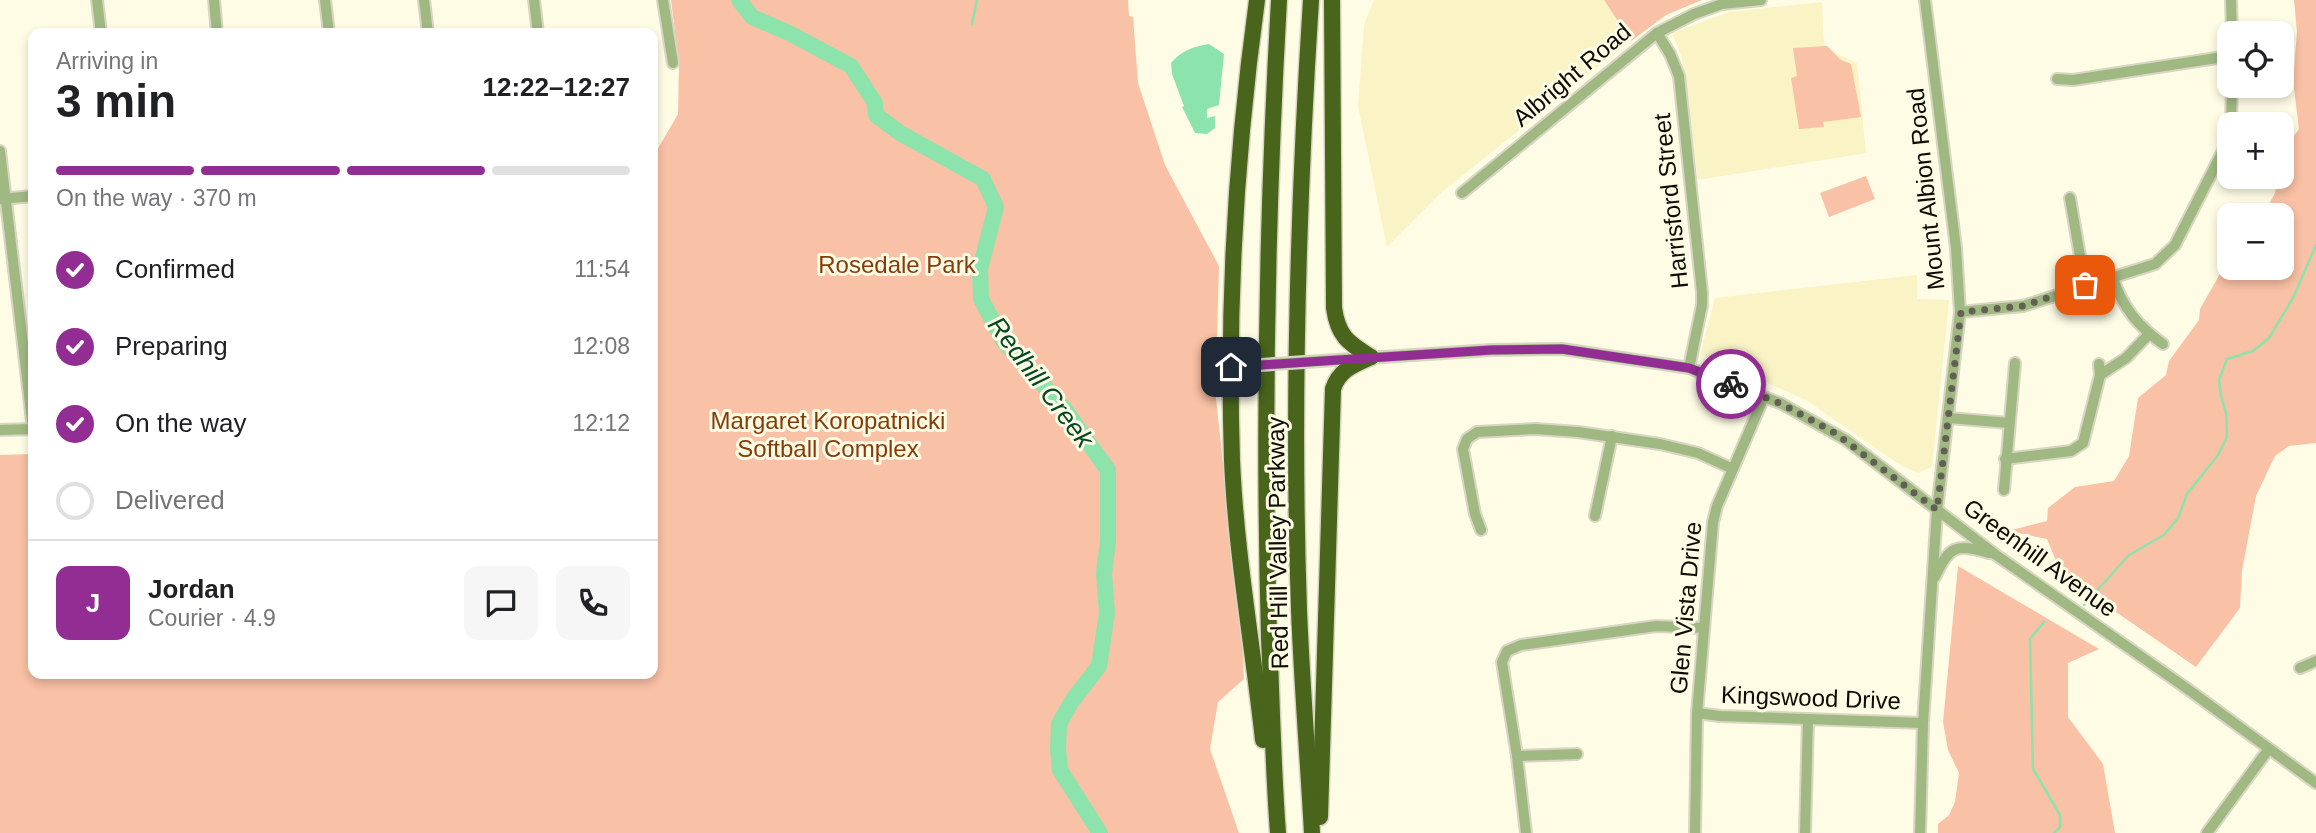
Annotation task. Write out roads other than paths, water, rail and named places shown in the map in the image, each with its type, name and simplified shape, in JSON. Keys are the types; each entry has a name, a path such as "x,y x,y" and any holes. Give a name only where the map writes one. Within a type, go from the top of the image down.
{"highway":[{"path":"1257,0 1238,166 1238,367 1233,462 1237,520 1263,741 1274,783"},
{"name":"Red Hill Valley Parkway","path":"1278,833 1267,550 1266,400 1271,142 1279,0"},
{"name":"Red Hill Valley Parkway","path":"1311,0 1299,247 1297,409 1300,612 1312,833"},
{"path":"1332,0 1334,308 1343,337 1350,345 1371,357"},
{"path":"1320,833 1333,389 1336,378 1346,369 1371,357"}],"street":[{"path":"97,0 100,28"},
{"path":"214,0 217,28"},
{"path":"325,0 328,28"},
{"path":"424,0 427,28"},
{"path":"534,0 537,28"},
{"path":"663,0 673,63"},
{"name":"Albright Road","path":"1462,193 1657,33 1694,13 1723,4 1762,0"},
{"name":"Mount Albion Road","path":"1920,833 1923,723 1937,510 1961,312 1956,248 1925,0"},
{"path":"2231,0 2232,21"},
{"name":"Harrisford Street","path":"1657,33 1679,76 1700,261 1702,305 1689,368"},
{"path":"2057,79 2073,80 2217,57"},
{"path":"0,151 3,199 28,391"},
{"path":"1961,312 2023,306 2155,264 2175,245 2217,163"},
{"path":"3,199 28,196"},
{"path":"2070,198 2085,285"},
{"path":"2113,279 2122,304 2149,334 2163,344"},
{"path":"2005,458 2071,451 2083,443 2099,369 2126,358 2149,334"},
{"name":"Greenhill Avenue","path":"1238,367 1491,350 1562,349 1689,368 1782,404 1835,433 1996,555 2316,783"},
{"path":"2004,490 2015,363"},
{"name":"Glen Vista Drive","path":"1695,833 1698,713 1713,522 1717,506 1764,397"},
{"path":"1949,418 2009,423"},
{"path":"0,430 28,429"},
{"path":"1481,530 1475,514 1463,449 1467,439 1477,432 1535,429 1612,436 1698,453 1733,469"},
{"path":"1595,516 1612,436"},
{"path":"1933,583 1943,561 1953,550 1962,547 1996,555"},
{"path":"1526,833 1502,662 1507,651 1521,645 1656,626 1704,628"},
{"path":"2300,668 2316,661"},
{"name":"Kingswood Drive","path":"1698,713 1923,723"},
{"path":"1805,833 1808,719"},
{"path":"2207,833 2268,750"},
{"path":"1517,756 1577,754"}],"waterway":[{"name":"Redhill Creek","path":"739,0 752,17 851,66 875,103 876,115 900,133 983,179 996,207 980,269 981,299 1004,342 1063,407 1108,470 1108,541 1104,573 1107,613 1099,666 1072,701 1059,724 1058,749 1060,770 1100,833"},
{"path":"972,24 977,0"},
{"path":"2084,605 2129,555 2164,535 2178,518 2187,494 2218,455 2227,437 2226,413 2219,380 2227,359 2253,351 2269,338 2293,298 2316,245"},
{"path":"2044,622 2030,639 2033,769 2060,815 2060,827 2054,833"}],"park label":[{"name":"Rosedale Park","path":"897,265"},
{"name":"Margaret Koropatnicki Softball Complex","path":"828,435"}]}
